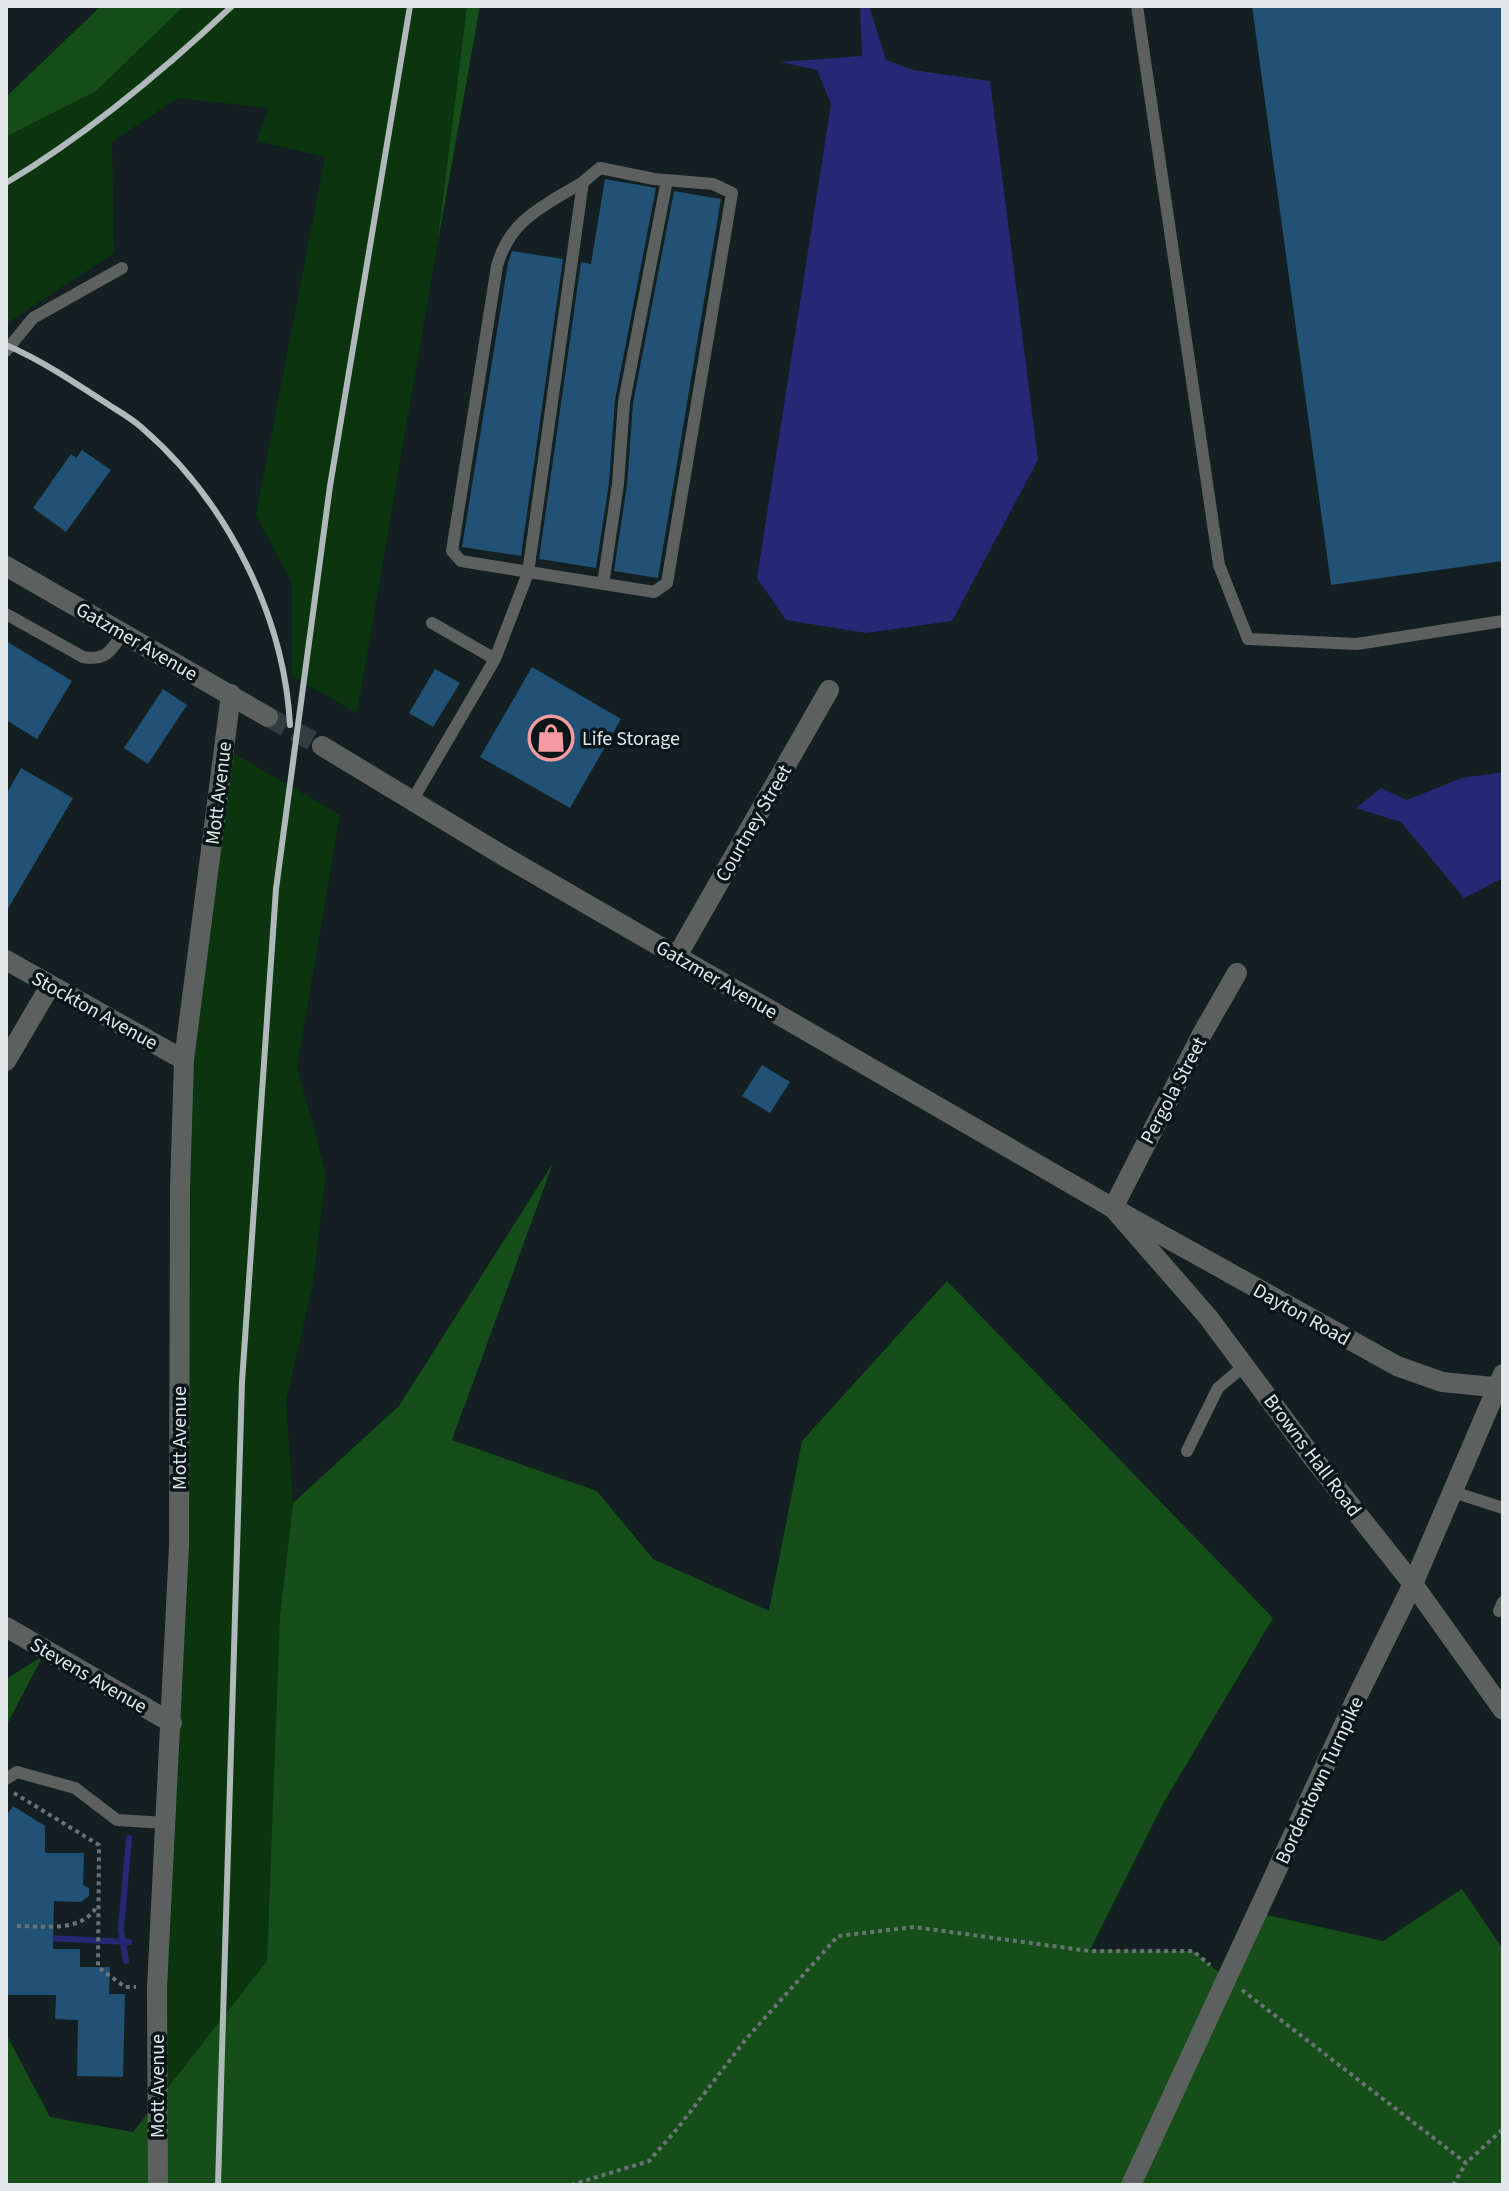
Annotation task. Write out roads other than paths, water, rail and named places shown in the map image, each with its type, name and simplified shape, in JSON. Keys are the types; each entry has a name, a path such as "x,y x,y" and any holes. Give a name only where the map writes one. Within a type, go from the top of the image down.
{"street":[{"name":"Gatzmer Avenue","path":"6,566 268,717"},
{"name":"Courtney Street","path":"677,956 829,690"},
{"name":"Mott Avenue","path":"158,2185 157,1988 179,1546 180,1188 184,1060 231,694"},
{"name":"Gatzmer Avenue","path":"322,746 1113,1208"},
{"name":"Stockton Avenue","path":"6,960 184,1060"},
{"name":"Pergola Street","path":"1113,1208 1202,1034 1237,973"},
{"path":"6,1061 50,986"},
{"name":"Browns Hall Road","path":"1113,1208 1208,1317 1313,1458 1413,1584 1503,1710"},
{"name":"Dayton Road","path":"1113,1208 1397,1366 1442,1382 1501,1383"},
{"name":"Bordentown Turnpike","path":"1131,2185 1356,1699 1413,1584 1501,1383"},
{"name":"Stevens Avenue","path":"6,1627 172,1723"}],"lane":[{"path":"1137,6 1219,565 1248,639 1357,644 1503,621"},
{"path":"600,168 667,180 713,184 732,193 667,583 654,592 461,561 452,551 503,245 522,220 583,182 600,168"},
{"path":"603,584 618,484 624,402 667,180"},
{"path":"412,801 495,659 528,573 583,182"},
{"path":"6,351 33,318 122,268"},
{"path":"6,614 83,657 95,659 110,653 123,633"},
{"path":"432,623 495,659"},
{"path":"1187,1451 1218,1388 1244,1366"},
{"path":"1453,1492 1503,1508"},
{"path":"6,1779 17,1772 37,1776 75,1788 117,1820 166,1823"}],"waterway":[{"path":"126,1961 121,1929 129,1838"},
{"path":"48,1938 129,1942"}],"tunnel":[{"path":"268,717 322,746"}],"railway":[{"path":"6,183 124,101 232,6"},
{"path":"218,2185 242,1382 276,889 330,486 410,6"},
{"path":"6,345 32,357 133,421 172,456 199,489 224,524 263,601 285,683 290,725"}],"place":[{"name":"Life Storage","path":"551,738"}]}
